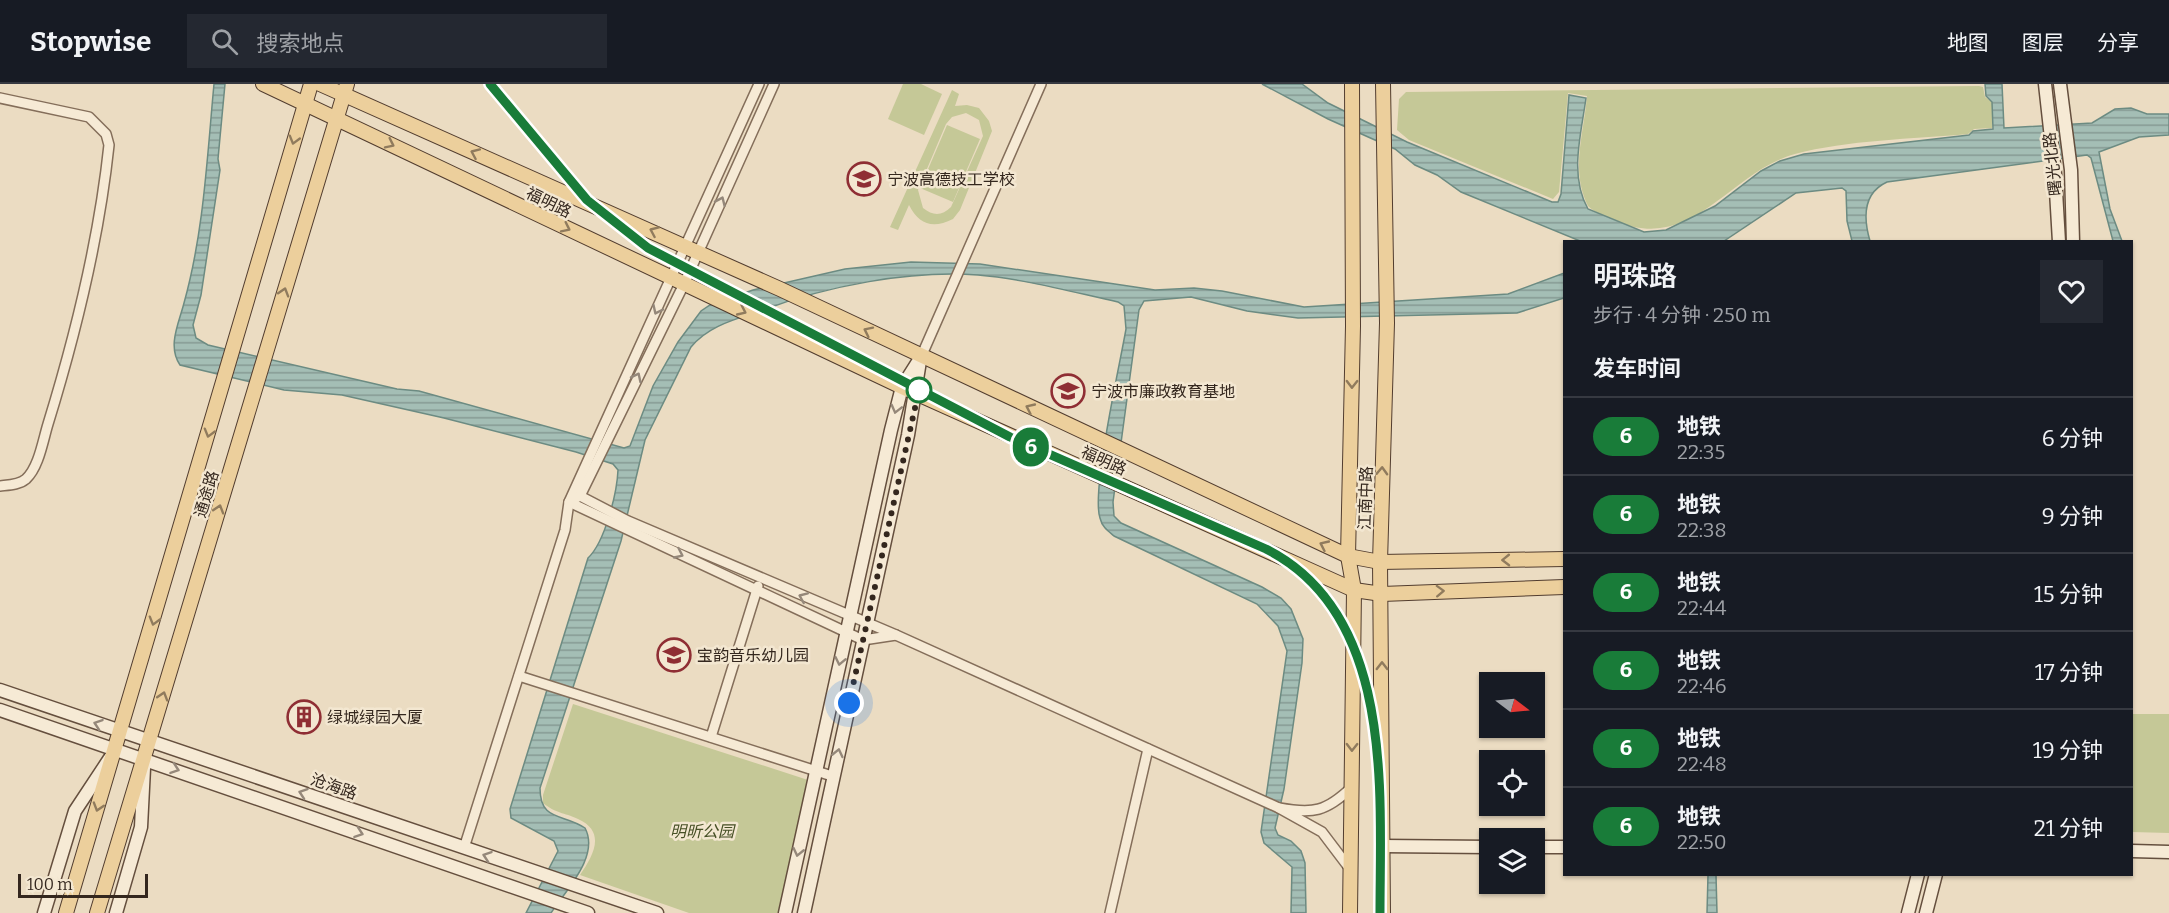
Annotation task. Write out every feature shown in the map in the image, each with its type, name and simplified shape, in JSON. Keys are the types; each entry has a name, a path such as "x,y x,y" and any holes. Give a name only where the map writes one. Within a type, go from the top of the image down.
{"main road":[{"name":"福明路","path":"263,84 902,387 1354,590 1382,594 1563,587"},
{"name":"通途路","path":"66,913 311,84"},
{"name":"福明路","path":"320,84 346,90 1348,556 1380,562 1563,559"},
{"name":"江南中路","path":"1350,913 1354,590 1348,556 1353,326 1352,84"},
{"name":"江南中路","path":"1383,84 1387,323 1380,562 1383,913"},
{"name":"曙光北路","path":"2045,84 2055,174 2059,240"},
{"name":"曙光北路","path":"2060,84 2071,170 2073,240"},
{"name":"通途路","path":"97,913 346,90"},
{"path":"784,913 902,387 921,357"},
{"path":"804,913 916,393 921,357"},
{"name":"沧海路","path":"0,690 657,913"},
{"path":"0,711 144,758 588,913"},
{"path":"45,913 75,811 115,749"},
{"path":"116,913 141,827 144,758"},
{"path":"1383,846 1479,847"},
{"path":"1545,847 1563,847"},
{"path":"2133,852 2169,852"},
{"path":"1908,913 1917,876"},
{"path":"1926,913 1935,876"}],"street":[{"path":"465,848 565,530 569,502 591,463 678,281 759,84"},
{"path":"692,249 774,84"},
{"path":"921,357 1041,84"},
{"path":"0,98 89,117 106,134 109,146 93,250 69,353 42,444 33,470 26,480 14,485 0,486"},
{"path":"569,502 580,496 591,463"},
{"path":"580,496 595,509"},
{"path":"569,502 595,509 757,591 863,640 896,635"},
{"path":"627,525 896,635 1278,808 1322,832 1351,870"},
{"path":"711,737 760,578"},
{"path":"519,676 832,776"},
{"path":"1110,913 1148,749"},
{"path":"1278,808 1303,811 1327,808 1352,787"}],"green space":[{"path":"903,84 921,84 942,94 924,135 888,119"},
{"path":"1983,87 1985,97 1992,102 1992,128 1974,129 1968,134 1836,146 1795,154 1772,163 1689,219 1667,227 1643,228 1616,221 1588,206 1580,179 1579,165 1587,96 1568,93 1559,192 1553,199 1409,140 1397,130 1399,99 1406,92"},
{"path":"952,90 959,94 955,106 967,105 979,108 989,121 992,131 960,210 953,219 933,224 922,221 909,205 898,230 890,227","holes":["966,113 979,120 983,136 951,207 941,213 934,214 927,211 923,208 918,190 946,124 952,117"]},
{"path":"947,125 980,139 953,202 920,188"},
{"name":"明昕公园","path":"573,704 808,780 778,913 689,913 580,875 595,845 592,831 587,824 543,803 543,795"},
{"path":"2133,714 2169,714 2169,833 2133,832"}],"water":[{"path":"214,84 225,84 218,159 220,170 201,295 193,325 196,338 208,345 397,389 419,391 624,448 630,446 653,386 678,342 701,311 710,305 753,290 845,269 911,262 980,264 1155,290 1194,288 1222,291 1304,307 1508,294 1563,273 1563,298 1517,313 1298,318 1247,311 1191,297 1144,301 1139,310 1113,502 1114,516 1121,523 1262,587 1281,598 1291,609 1303,639 1302,663 1284,789 1275,828 1278,835 1291,841 1301,851 1305,863 1306,913 1291,913 1292,867 1264,843 1261,832 1287,651 1278,626 1257,604 1114,536 1101,521 1098,504 1099,482 1126,329 1124,306 1118,302 996,277 925,275 869,282 814,294 724,324 706,333 691,347 645,440 621,541 540,788 541,799 548,812 585,828 588,850 585,861 551,913 526,913 558,851 554,841 511,818 510,809 588,558 600,541 609,517 618,470 613,464 576,452 444,418 342,395 284,390 180,365 176,358 174,342 191,276 207,167"},
{"path":"1262,84 1302,84 1328,103 1407,142 1552,202 1558,202 1561,194 1569,95 1586,98 1578,155 1582,196 1588,209 1644,232 1666,230 1715,206 1761,171 1780,161 1804,154 1969,135 1973,131 1993,129 1992,102 1986,96 1985,84 2002,84 2004,128 2092,123 2115,109 2131,108 2147,114 2169,114 2169,135 2139,137 2099,152 2110,209 2122,240 2113,240 2091,158 2087,155 1887,182 1873,192 1869,199 1866,223 1870,240 1852,240 1847,221 1846,191 1842,188 1796,193 1726,240 1578,240 1461,192 1437,175 1415,165 1395,149 1328,119"},
{"path":"1708,876 1716,876 1717,913 1707,913"}],"metro line":[{"name":"6","path":"490,84 587,200 648,248 1010,437 1248,539 1285,558 1315,585 1345,625 1372,700 1380,782 1380,913"}],"place":[{"name":"宁波高德技工学校","path":"864,179"},
{"name":"宁波市廉政教育基地","path":"1068,391"},
{"name":"宝韵音乐幼儿园","path":"674,655"},
{"name":"绿城绿园大厦","path":"304,717"}],"route":[{"path":"849,703 916,393 919,390"}]}
